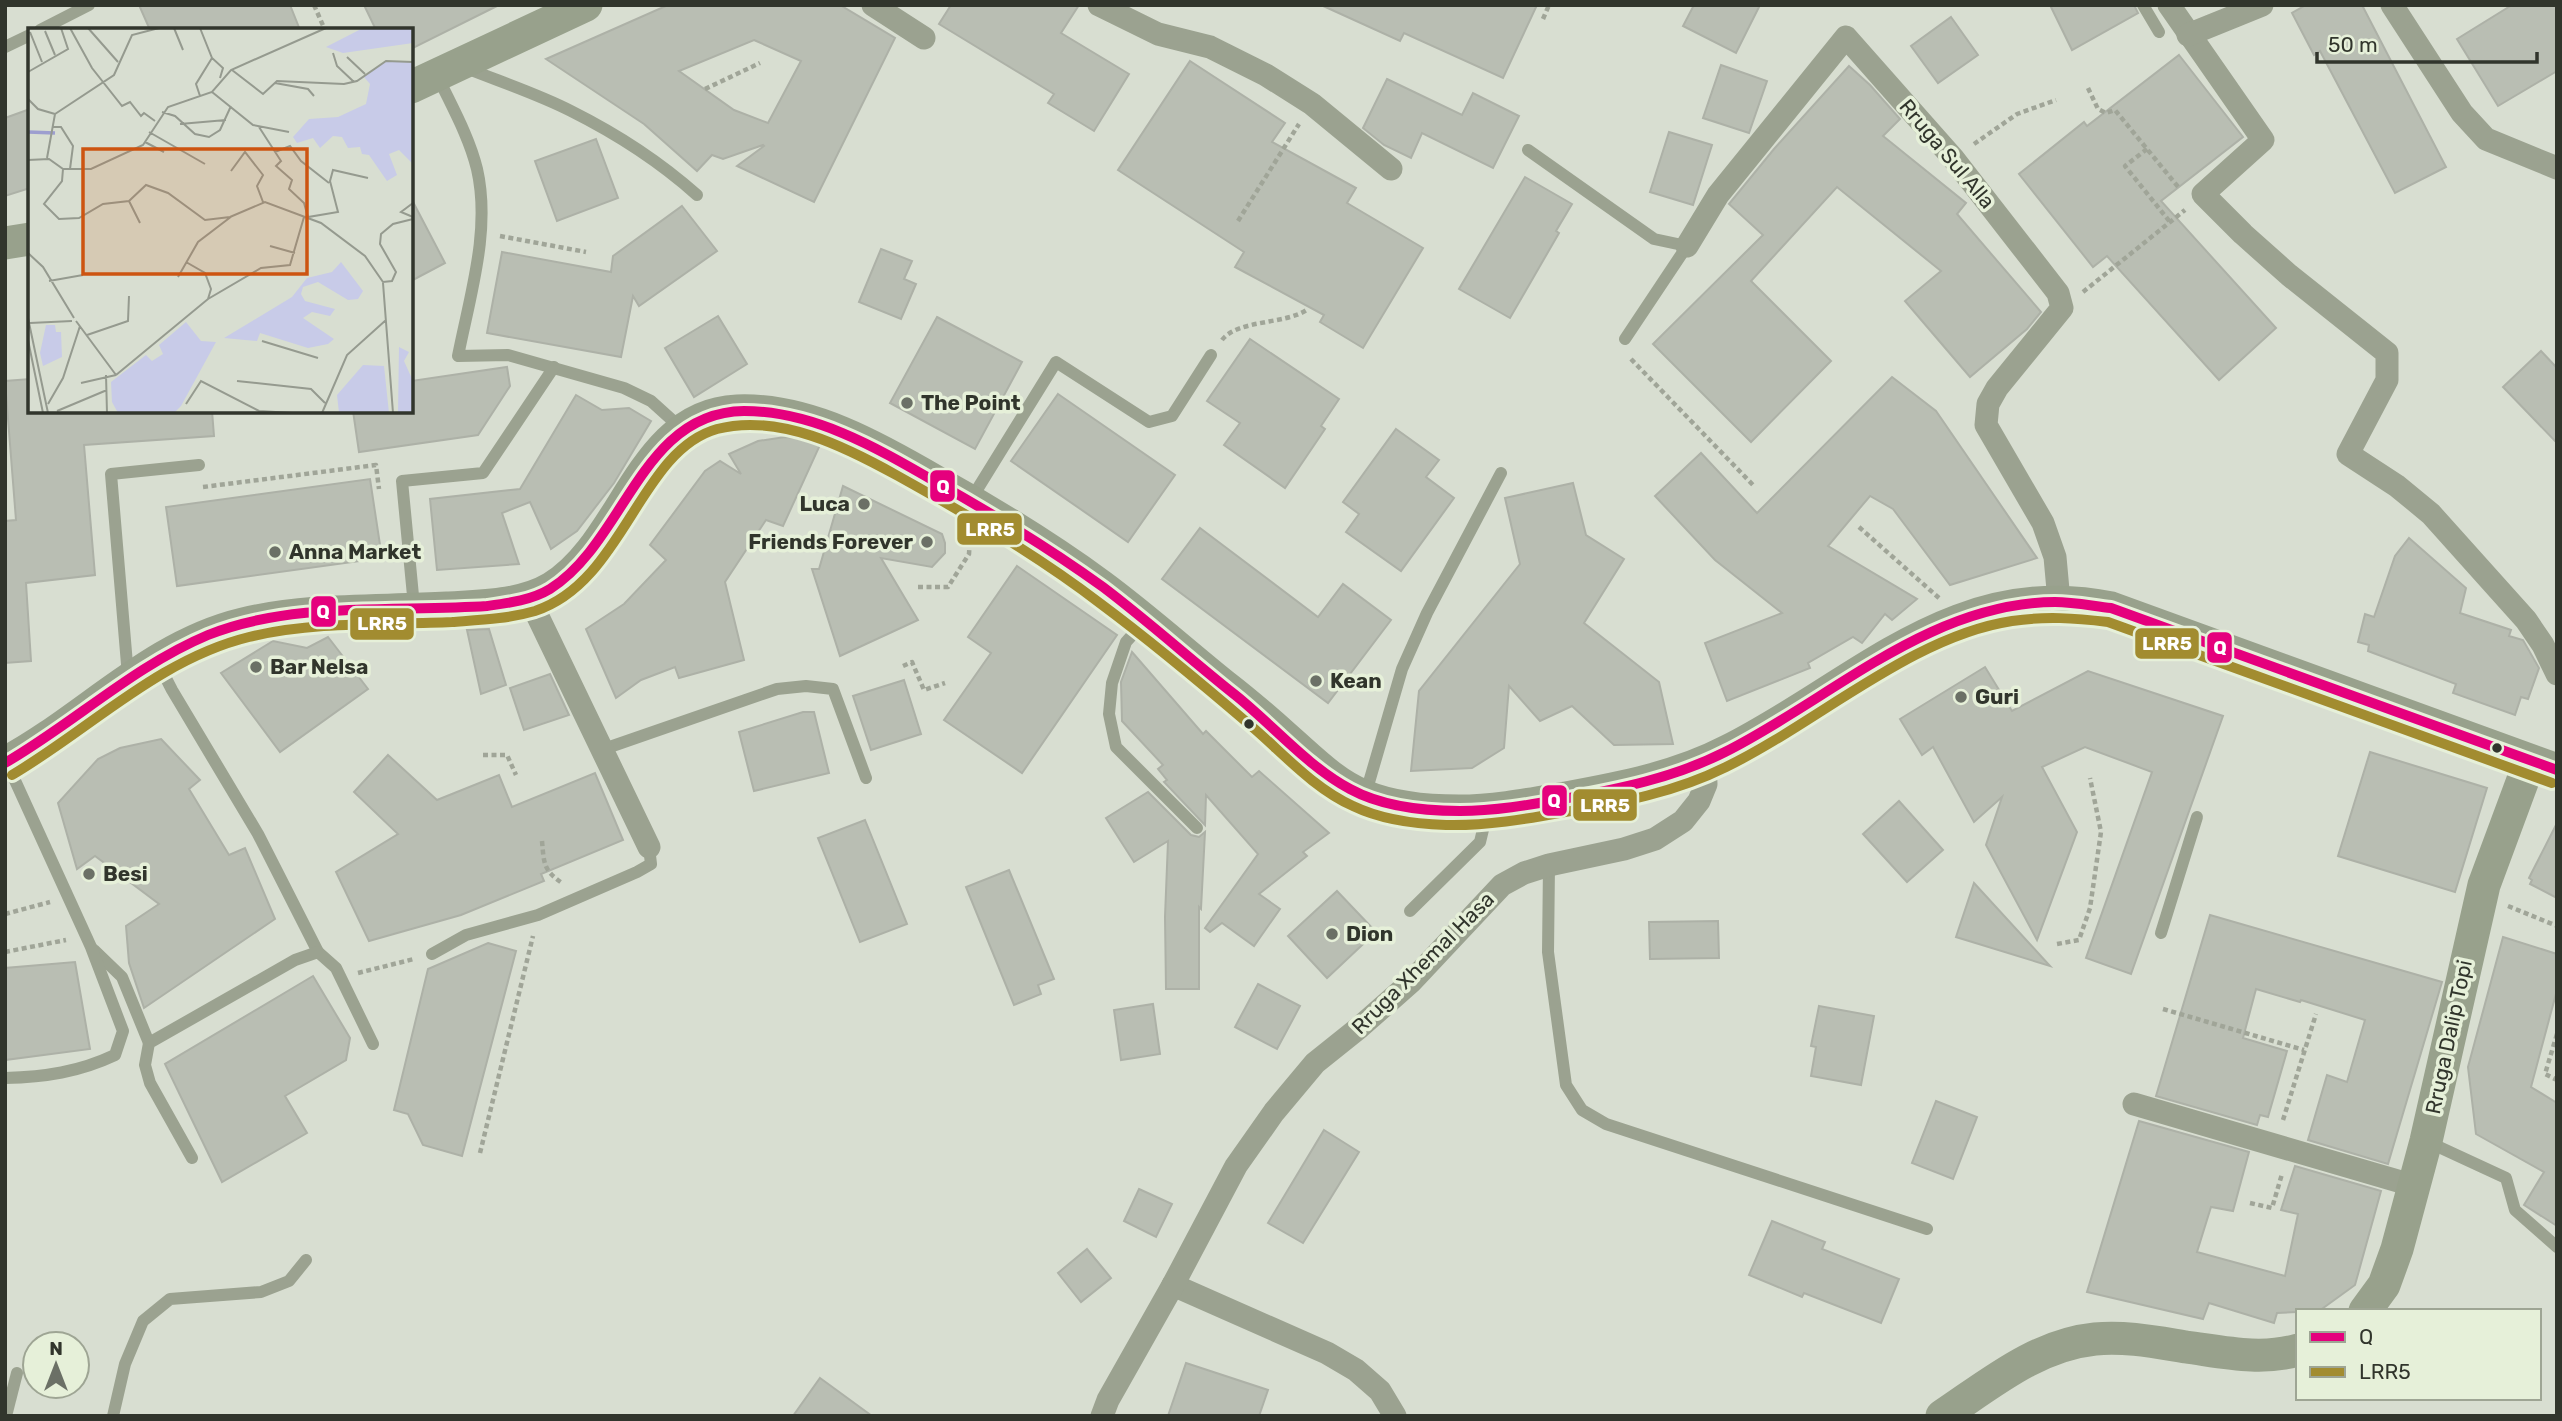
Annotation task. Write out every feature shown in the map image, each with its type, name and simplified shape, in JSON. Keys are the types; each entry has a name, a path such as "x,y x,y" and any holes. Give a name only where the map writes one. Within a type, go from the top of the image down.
{"main road":[{"path":"436,76 547,13 586,5"},
{"path":"5,243 28,239"},
{"path":"6,763 40,744 157,661 201,637 236,625 274,617 483,606 529,598 551,589 584,561 611,526 652,460 682,429 723,412 769,412 797,417 873,448 970,501 1094,582 1255,711 1338,783 1365,797 1393,805 1426,809 1488,809 1551,801 1642,782 1705,762 1929,633 1990,609 2026,602 2083,602 2131,615 2543,765"},
{"name":"Rruga Dalip Topi","path":"2366,1309 2384,1285 2415,1186 2482,896 2543,765"},
{"path":"1942,1416 2033,1356 2073,1343 2095,1339 2136,1339 2237,1355 2264,1355 2296,1350"}],"street":[{"path":"873,5 925,38"},
{"path":"1099,5 1158,34 1210,47 1266,75 1312,104 1391,169"},
{"path":"2169,5 2263,140 2203,194 2242,234 2289,275 2387,353 2387,380 2348,454 2397,486 2431,514 2526,620 2543,645 2557,674"},
{"path":"2188,35 2262,5"},
{"path":"2392,5 2462,113 2486,139 2557,168"},
{"name":"Rruga Sul Alla","path":"1687,246 1718,195 1846,37 1953,158 2058,293 2062,308 1997,388 1988,404 1986,425 2043,523 2055,556 2059,601"},
{"path":"529,598 649,847"},
{"name":"Rruga Xhemal Hasa","path":"1102,1416 1136,1348 1236,1166 1315,1063 1411,982 1502,885 1524,873 1549,865 1655,839 1683,821 1699,800 1706,784 1705,762"},
{"path":"2134,1104 2415,1186"},
{"path":"1173,1285 1356,1370 1380,1391 1395,1416"}],"lane":[{"path":"44,28 89,5"},
{"path":"2143,5 2159,32"},
{"path":"5,47 28,36"},
{"path":"436,76 570,111 637,150 697,195"},
{"path":"436,76 466,136 477,169 482,202 482,233 458,356 508,355 625,388 651,401 682,429"},
{"path":"1528,150 1654,239 1687,246"},
{"name":"Rruga Sul Alla","path":"1625,340 1687,246"},
{"path":"970,501 1056,362 1150,422 1172,416 1211,355"},
{"path":"414,610 402,481 483,473 554,367"},
{"path":"128,680 111,474 199,465"},
{"path":"1365,797 1402,669 1427,613 1501,473"},
{"path":"1144,621 1126,642 1112,683 1109,714 1116,747 1197,828"},
{"path":"157,661 258,834 318,952 336,968 373,1044"},
{"path":"601,750 777,689 806,686 833,689 866,778"},
{"path":"5,1078 29,1078 87,1068 115,1055 123,1031 88,941 6,763"},
{"path":"1410,911 1480,842 1488,809"},
{"path":"2161,933 2197,817"},
{"path":"432,954 466,935 538,915 651,864 649,847"},
{"path":"1549,865 1548,952 1552,988 1566,1085 1582,1110 1606,1124 1927,1229"},
{"path":"88,941 122,977 149,1044 145,1065 150,1083 192,1158"},
{"path":"149,1044 295,960 318,952"},
{"path":"2426,1140 2507,1178 2515,1210 2557,1247"},
{"path":"113,1416 125,1363 143,1321 170,1299 261,1292 289,1281 306,1260"},
{"path":"6,1416 17,1373"}],"path":[{"path":"314,5 324,28"},
{"path":"1542,19 1549,5"},
{"path":"705,89 760,63"},
{"path":"2088,88 2098,109 2106,113 2115,110 2184,195 2196,186 2203,194"},
{"path":"1953,158 2017,114 2056,100"},
{"path":"1238,221 1312,104"},
{"path":"2147,149 2124,166 2171,222"},
{"path":"2093,284 2179,216"},
{"path":"510,237 586,252"},
{"path":"1226,335 1259,323 1297,317 1308,309"},
{"path":"1625,340 1625,352 1754,486"},
{"path":"199,488 376,465 379,491"},
{"path":"918,587 948,587 959,571 969,554 970,501"},
{"path":"1859,527 1933,592"},
{"path":"903,666 912,662 925,690 945,683"},
{"path":"483,755 507,755 516,775"},
{"path":"2057,944 2079,940 2090,908 2101,832 2090,778"},
{"path":"542,842 548,874 565,885"},
{"path":"2482,896 2557,926"},
{"path":"5,914 68,897"},
{"path":"480,1153 538,915"},
{"path":"5,952 88,941"},
{"path":"340,977 432,954"},
{"path":"2163,1009 2304,1050"},
{"path":"2282,1122 2316,1014"},
{"path":"2557,1034 2545,1074 2557,1080"},
{"path":"2249,1202 2272,1208 2290,1149"}],"building":[{"path":"139,5 290,5 299,28 149,28"},
{"path":"364,5 499,5 413,48 413,28 375,28"},
{"path":"668,5 840,5 895,38 814,202 737,166 763,145 723,159 712,155 697,171 644,124 546,59","holes":["754,40 801,61 768,123 734,110 679,71"]},
{"path":"951,5 1079,5 1061,33 1129,74 1094,131 1048,103 1054,94 939,24"},
{"path":"1321,5 1537,5 1503,78 1404,33 1400,41"},
{"path":"1694,5 1760,5 1736,53 1683,26"},
{"path":"2050,5 2134,5 2138,13 2072,50"},
{"path":"2306,5 2362,5 2446,167 2395,193 2320,51 2314,55 2292,13"},
{"path":"2512,5 2557,5 2557,71 2498,106 2457,39"},
{"path":"1951,17 1978,55 1938,83 1911,46"},
{"path":"2179,55 2243,137 2161,201 2276,328 2219,380 2107,256 2093,267 2019,174 2084,122 2087,126"},
{"path":"1190,61 1285,123 1272,142 1356,188 1347,203 1423,248 1363,348 1320,322 1324,315 1235,267 1244,252 1118,170"},
{"path":"1721,65 1767,81 1749,133 1703,118"},
{"path":"1849,66 1900,119 1883,136 1966,203 1957,214 2041,312 2027,329 1970,377 1905,301 1941,271 1837,187 1751,281 1831,361 1751,442 1653,344 1763,235 1729,204 1774,149"},
{"path":"1387,79 1462,115 1473,93 1519,116 1493,168 1422,133 1411,158 1384,145 1363,128"},
{"path":"28,110 28,189 5,196 5,118"},
{"path":"1669,132 1712,145 1693,205 1650,192"},
{"path":"596,139 618,198 557,221 535,161"},
{"path":"1525,177 1572,204 1556,231 1559,233 1510,318 1459,289"},
{"path":"413,202 445,263 413,280"},
{"path":"682,206 717,251 639,306 633,296 621,357 487,333 502,252 611,272 613,256"},
{"path":"881,249 912,261 904,279 916,284 901,319 859,302"},
{"path":"718,316 747,364 694,397 665,348"},
{"path":"937,317 1022,362 975,449 890,403"},
{"path":"1250,339 1339,399 1321,426 1325,429 1285,488 1224,445 1240,423 1207,401"},
{"path":"2541,351 2557,368 2557,443 2503,387"},
{"path":"507,367 510,386 478,435 359,452 353,413 413,413 413,381"},
{"path":"1892,377 1936,411 2037,558 1950,585 1893,509 1870,496 1828,546 1917,599 1892,620 1885,614 1862,643 1853,637 1808,663 1810,668 1727,701 1705,643 1782,613 1715,560 1655,496 1701,453 1757,513"},
{"path":"28,379 28,413 212,413 214,436 84,445 95,575 26,583 31,661 5,663 5,521 16,520 5,381"},
{"path":"1058,394 1175,475 1128,542 1011,461"},
{"path":"576,395 602,410 629,408 651,421 614,483 577,531 551,549 530,502 502,513 519,564 437,570 430,499 520,489"},
{"path":"1396,429 1439,460 1426,477 1454,498 1401,571 1346,532 1359,514 1343,502"},
{"path":"785,437 820,445 783,526 766,520 725,582 744,660 679,678 675,667 641,680 616,698 586,629 624,604 666,560 650,545 705,471 720,461 741,474 729,454 758,441"},
{"path":"370,479 382,558 177,586 166,507"},
{"path":"1573,483 1586,535 1624,559 1584,623 1659,682 1673,744 1614,745 1572,706 1540,721 1509,686 1504,748 1472,768 1411,771 1419,691 1520,564 1505,498"},
{"path":"843,486 942,534 945,553 932,567 881,558 918,620 840,656 812,569 819,569"},
{"path":"1200,528 1318,617 1343,584 1391,620 1328,703 1162,579"},
{"path":"2409,538 2466,588 2460,613 2511,630 2509,636 2523,640 2539,668 2528,699 2521,697 2515,715 2453,693 2456,684 2368,651 2369,645 2358,642 2365,614 2374,617 2395,556"},
{"path":"1017,566 1117,635 1022,773 944,720 991,653 968,637"},
{"path":"489,629 506,685 481,694 467,630"},
{"path":"328,637 368,689 280,752 221,673 273,641 307,648"},
{"path":"1132,652 1203,734 1206,731 1252,777 1259,771 1329,833 1303,852 1307,856 1259,894 1280,909 1254,946 1222,923 1210,932 1205,928 1258,854 1206,795 1205,825 1164,782 1167,780 1158,769 1163,765 1122,721 1121,682"},
{"path":"1985,667 2012,711 2088,671 2223,716 2131,974 2086,958 2152,772 2085,747 2042,767 2077,832 2037,940 1986,845 2002,797 1974,822 1933,747 1922,755 1900,719"},
{"path":"550,674 569,715 524,730 510,688"},
{"path":"904,680 921,734 871,750 853,696"},
{"path":"803,712 814,712 829,773 754,791 739,732"},
{"path":"161,739 200,780 189,789 229,855 245,848 275,919 144,1008 129,963 126,926 159,904 95,856 77,869 58,803 98,759 120,748"},
{"path":"2370,752 2487,788 2455,892 2338,856"},
{"path":"388,755 437,800 499,775 512,807 595,773 623,840 541,874 544,881 461,915 369,941 336,872 398,834 354,792"},
{"path":"1148,792 1191,835 1199,837 1205,832 1201,909 1199,907 1199,989 1166,989 1168,841 1134,862 1106,818"},
{"path":"1899,801 1943,850 1907,882 1863,834"},
{"path":"865,820 907,924 860,942 818,838"},
{"path":"2557,823 2557,898 2530,884 2532,880 2529,878"},
{"path":"1009,870 1054,979 1038,985 1041,994 1014,1005 966,887"},
{"path":"1974,883 2050,966 1956,937"},
{"name":"Dion","path":"1337,891 1376,932 1327,978 1288,936"},
{"path":"2210,915 2442,982 2388,1164 2308,1140 2327,1075 2347,1082 2365,1020 2301,1000 2300,1002 2256,989 2243,1038 2287,1051 2268,1117 2260,1115 2257,1125 2156,1096"},
{"path":"1718,921 1719,958 1650,959 1649,922"},
{"path":"2503,937 2557,954 2557,990 2531,1087 2557,1103 2557,1226 2524,1205 2544,1172 2476,1134 2468,1067"},
{"path":"488,943 516,951 462,1156 423,1145 408,1114 394,1110 428,969"},
{"path":"75,962 90,1049 5,1060 5,968"},
{"path":"313,976 350,1038 346,1060 285,1096 307,1133 222,1182 165,1064"},
{"path":"1258,984 1300,1006 1277,1049 1235,1027"},
{"path":"1153,1004 1160,1054 1121,1060 1114,1010"},
{"path":"1819,1006 1874,1016 1861,1085 1811,1076 1816,1047 1811,1046"},
{"path":"1936,1101 1977,1117 1953,1179 1912,1163"},
{"path":"2139,1121 2249,1152 2233,1211 2211,1207 2197,1252 2285,1276 2298,1214 2281,1210 2295,1166 2381,1191 2355,1285 2322,1309 2296,1309 2296,1312 2277,1313 2274,1323 2209,1303 2203,1319 2087,1292"},
{"path":"1324,1130 1359,1152 1303,1243 1268,1223"},
{"path":"1139,1189 1172,1204 1156,1237 1124,1221"},
{"path":"1772,1221 1825,1242 1822,1249 1899,1279 1881,1323 1804,1293 1802,1297 1749,1275"},
{"path":"1087,1249 1111,1278 1081,1302 1058,1273"},
{"path":"1186,1363 1268,1390 1259,1416 1168,1416"},
{"path":"820,1378 872,1416 793,1416"}],"transit line":[{"name":"Q","path":"5,763 155,662 208,635 240,624 310,612 487,606 543,593 576,568 657,455 681,433 709,417 744,411 795,417 844,434 891,457 1000,519 1120,600 1334,780 1363,795 1404,807 1446,811 1499,809 1604,791 1666,776 1725,752 1923,636 1965,618 2009,607 2055,602 2111,608 2557,770"},
{"name":"LRR5","path":"12,775 155,678 216,647 249,637 299,628 473,621 535,611 565,596 590,573 668,463 690,442 717,429 740,425 788,429 834,444 878,465 976,521 1027,552 1120,618 1325,790 1364,811 1398,820 1446,825 1506,822 1606,805 1668,790 1707,776 1760,749 1866,683 1938,644 1975,630 2012,621 2048,618 2108,622 2552,783"}],"place":[{"name":"The Point","path":"907,403"},
{"name":"Luca","path":"864,504"},
{"name":"Friends Forever","path":"927,542"},
{"name":"Anna Market","path":"275,552"},
{"name":"Bar Nelsa","path":"256,667"},
{"name":"Kean","path":"1316,681"},
{"name":"Guri","path":"1961,697"},
{"name":"Besi","path":"89,874"},
{"name":"Dion","path":"1332,934"}]}
